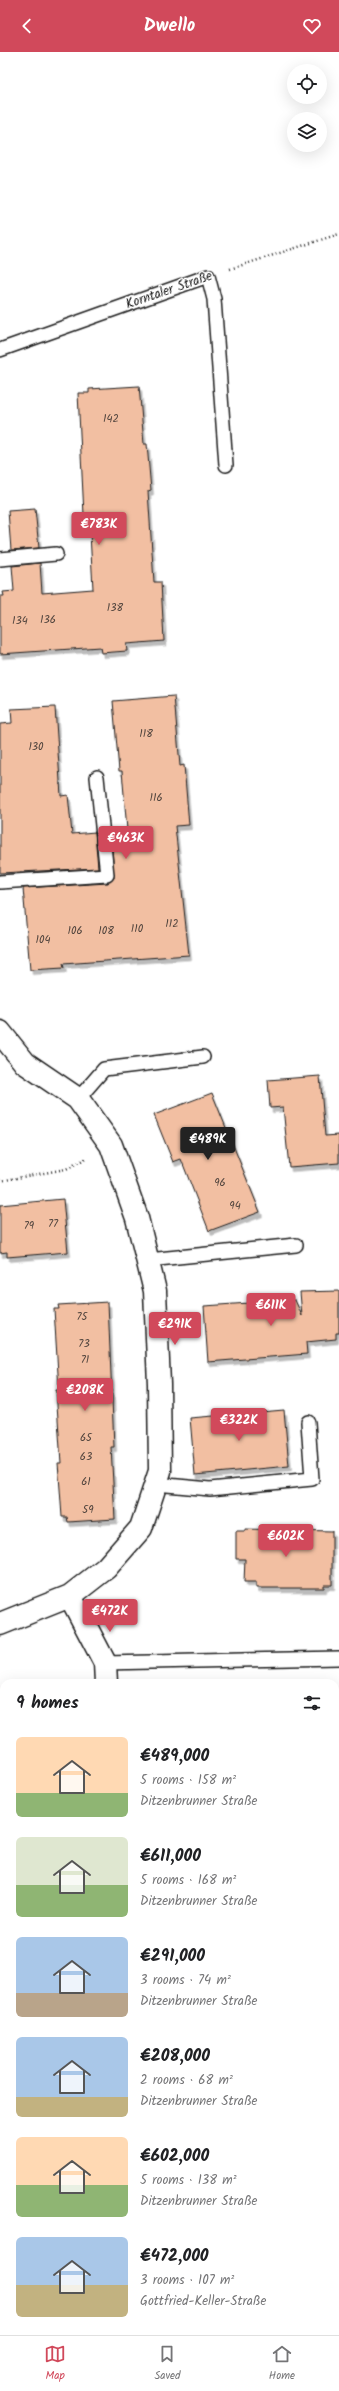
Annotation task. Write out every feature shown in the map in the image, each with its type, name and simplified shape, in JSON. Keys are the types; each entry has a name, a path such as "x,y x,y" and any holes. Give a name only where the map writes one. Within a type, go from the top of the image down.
{"street":[{"path":"0,1032 25,1063 78,1099 111,1145 137,1218 155,1291 159,1384 160,1472 141,1528 106,1568 70,1596 0,1624"},
{"path":"70,1596 105,1673"}],"lane":[{"name":"Korntaler Straße","path":"0,350 208,276"},
{"path":"208,276 214,299 226,465"},
{"path":"0,559 56,554"},
{"path":"0,882 106,875 97,777"},
{"path":"78,1099 104,1069 203,1057"},
{"path":"148,1260 296,1245"},
{"path":"156,1484 210,1489 312,1479 308,1422"},
{"path":"105,1673 339,1658"}],"path":[{"name":"Korntaler Straße","path":"208,276 339,234"},
{"path":"0,1181 66,1169 111,1145"}],"building":[{"path":"139,386 144,444 147,444 151,490 148,491 154,582 161,582 164,641 126,644 127,651 101,653 100,647 0,654 0,596 4,596 3,592 14,591 12,566 40,563 42,593 93,589 89,515 84,515 78,393 89,393 89,389"},
{"path":"35,509 39,548 11,550 8,511"},
{"path":"174,696 180,766 184,765 189,825 175,826 189,955 63,964 64,968 30,970 23,888 108,883 114,878 111,831 127,830 122,771 119,771 113,701"},
{"path":"55,707 61,796 68,795 72,834 95,832 98,868 0,873 0,724 12,723 11,709"},
{"path":"320,1076 325,1136 339,1135 339,1163 289,1167 283,1107 270,1108 268,1080"},
{"path":"212,1093 260,1212 209,1231 181,1159 173,1162 154,1115"},
{"path":"63,1199 68,1252 7,1257 7,1252 0,1253 0,1205"},
{"path":"339,1291 339,1333 336,1333 336,1339 306,1342 307,1354 208,1362 204,1306 295,1300 302,1316 300,1292"},
{"path":"108,1302 114,1447 111,1447 115,1519 68,1522 67,1517 62,1517 58,1463 61,1463 56,1390 59,1390 54,1309 59,1309 58,1305"},
{"path":"284,1410 289,1466 195,1475 190,1418"},
{"path":"245,1529 332,1531 332,1585 324,1585 324,1588 256,1588 256,1582 244,1582 245,1559 236,1559 236,1531 245,1531"}]}
